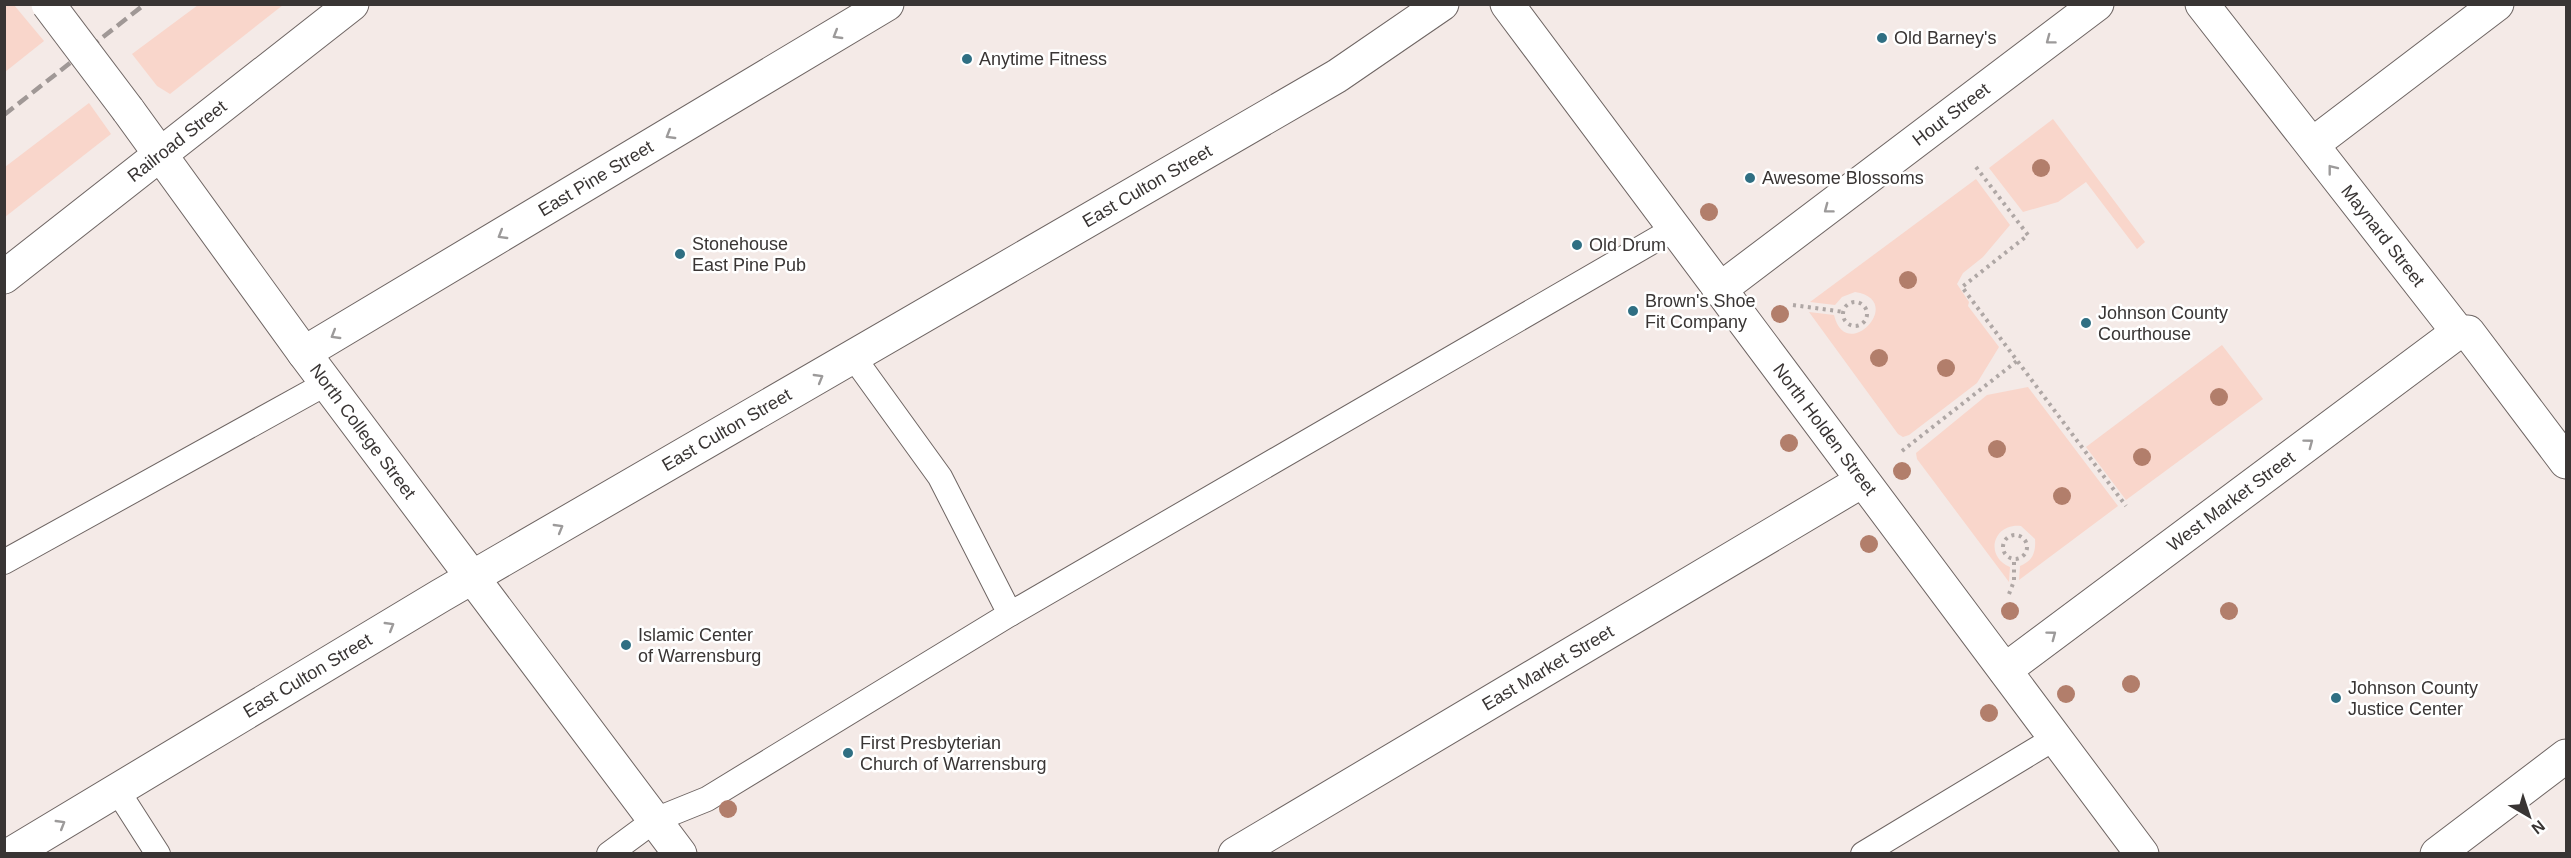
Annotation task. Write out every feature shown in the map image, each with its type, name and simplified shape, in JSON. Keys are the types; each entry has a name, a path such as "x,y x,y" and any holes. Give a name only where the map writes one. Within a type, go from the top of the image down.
{"street":[{"name":"North College Street","path":"48,4 128,110 304,353 680,854"},
{"name":"Railroad Street","path":"4,277 352,4"},
{"name":"East Pine Street","path":"304,353 887,4"},
{"name":"East Culton Street","path":"11,854 473,578 1337,76 1442,4"},
{"name":"North Holden Street","path":"1507,4 2142,854"},
{"name":"Hout Street","path":"1719,290 2097,4"},
{"name":"Maynard Street","path":"2202,4 2458,332 2468,332 2566,462"},
{"path":"2313,144 2498,4"},
{"name":"West Market Street","path":"2005,670 2458,332"},
{"name":"East Market Street","path":"1235,854 1863,481"},
{"path":"2437,854 2566,756"}],"lane":[{"path":"609,854 655,820 707,799 1010,614 1674,229"},
{"path":"854,358 940,477 1010,614"},
{"path":"4,562 327,383"},
{"path":"1863,854 2055,738"},
{"path":"117,790 158,854"}],"path":[{"path":"1976,166 2028,235 1962,287 2126,506"},
{"path":"1860,303 1866,308 1866,319 1857,326 1849,324 1844,312 1849,304 1860,303"},
{"path":"1793,305 1844,312"},
{"path":"1902,451 2017,361"},
{"path":"2017,535 2026,541 2027,550 2022,556 2014,559 2007,556 2004,546 2006,539 2017,535"},
{"path":"2009,594 2014,581 2014,559"}],"shaded area":[{"path":"5,4 14,5 44,41 5,72"},
{"path":"198,5 283,5 170,94 157,86 132,54"},
{"path":"89,103 111,134 5,217 5,167"},
{"path":"2053,119 2145,242 2137,249 2086,182 2058,202 2023,212 1989,168"},
{"path":"1976,179 2010,225 1983,257 1963,273 1957,284 1969,302 1968,306 1999,347 1977,383 1909,435 1903,437 1898,434 1809,312 1834,315 1840,329 1850,334 1860,332 1874,316 1875,306 1870,297 1855,292 1842,297 1835,305 1810,302"},
{"path":"2222,345 2263,399 2126,500 2086,447"},
{"path":"2028,387 2118,506 2019,580 2020,566 2033,556 2035,539 2021,526 2011,526 2004,530 1995,541 1995,548 1997,556 2010,567 2009,582 1917,459 1916,453 1987,395"}],"railway":[{"path":"4,115 145,4"}],"place":[{"name":"Old Barney's","path":"1882,38"},
{"name":"Anytime Fitness","path":"967,59"},
{"name":"Awesome Blossoms","path":"1750,178"},
{"name":"Old Drum","path":"1577,245"},
{"name":"Stonehouse East Pine Pub","path":"680,254"},
{"name":"Brown's Shoe Fit Company","path":"1633,311"},
{"name":"Johnson County Courthouse","path":"2086,323"},
{"name":"Islamic Center of Warrensburg","path":"626,645"},
{"name":"Johnson County Justice Center","path":"2336,698"},
{"name":"First Presbyterian Church of Warrensburg","path":"848,753"}]}
